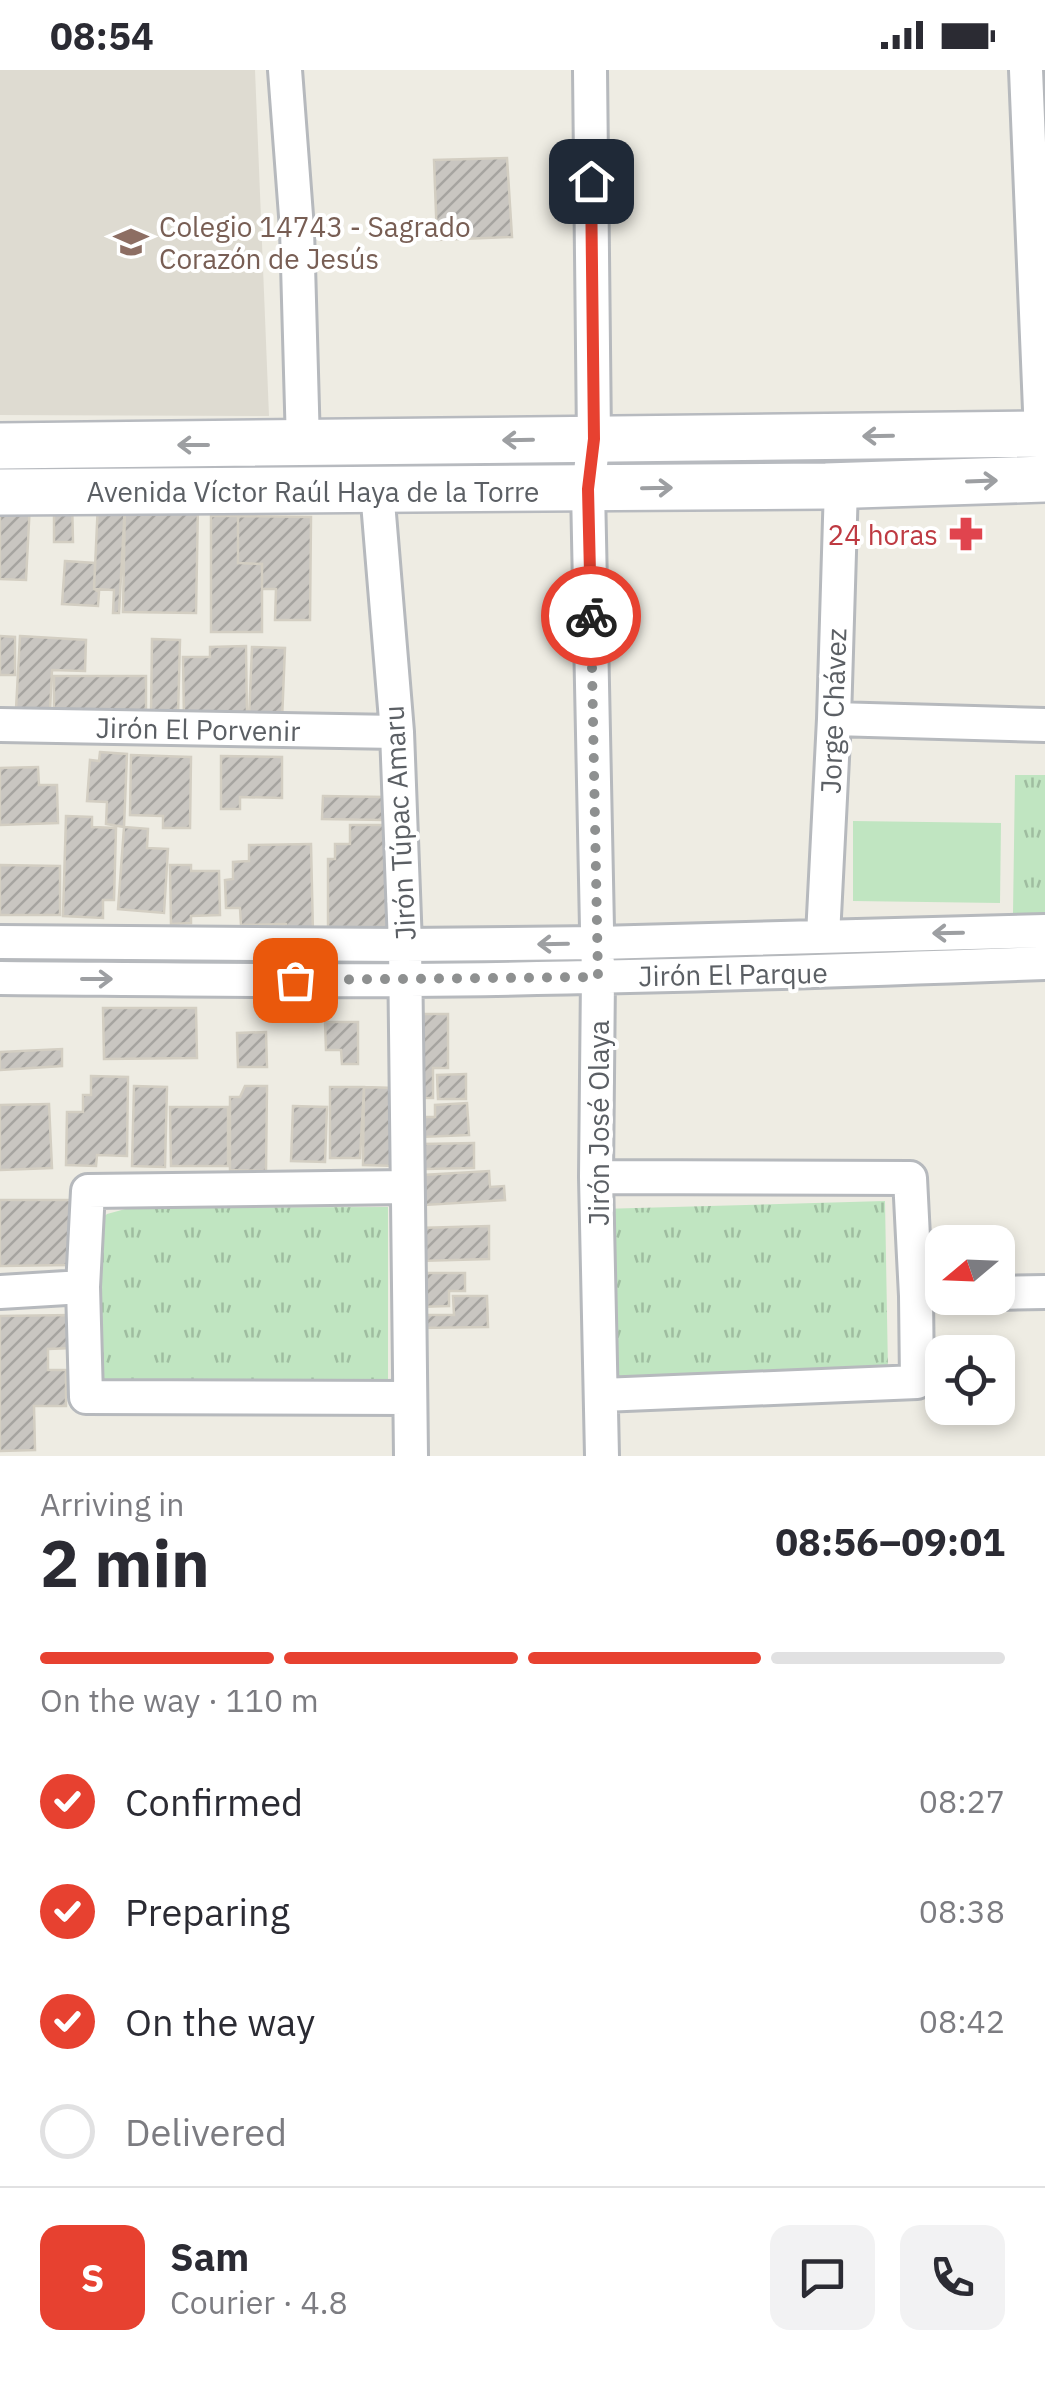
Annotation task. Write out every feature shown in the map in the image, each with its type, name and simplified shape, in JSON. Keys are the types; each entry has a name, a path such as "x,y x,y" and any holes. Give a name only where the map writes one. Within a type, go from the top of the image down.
{"main road":[{"name":"Avenida Víctor Raúl Haya de la Torre","path":"0,446 1043,434"},
{"name":"Avenida Víctor Raúl Haya de la Torre","path":"0,492 840,486 1045,479"}],"street":[{"path":"285,70 297,229 303,444"},
{"name":"Jirón José Olaya","path":"590,70 594,439 588,489 598,943 596,1177 602,1456"},
{"path":"1026,70 1043,434"},
{"name":"Jorge Chávez","path":"823,936 840,486"},
{"name":"Jirón Túpac Amaru","path":"377,490 396,732 405,945 411,1456"},
{"path":"834,720 1045,725"},
{"name":"Jirón El Porvenir","path":"0,726 396,732"},
{"name":"Jirón El Parque","path":"0,942 598,943 1045,930"},
{"name":"Jirón El Parque","path":"0,978 405,980 1045,962"},
{"path":"596,1177 910,1178 925,1270"},
{"path":"407,1187 88,1191 83,1287 86,1397 410,1398"},
{"path":"0,1292 83,1287"},
{"path":"1015,1293 1045,1292"},
{"path":"602,1395 917,1382 926,1315"}],"shaded area":[{"name":"Colegio 14743 - Sagrado Corazón de Jesús","path":"0,70 255,70 269,416 0,415"}],"green space":[{"path":"1015,775 1045,775 1045,914 1013,913"},
{"path":"853,821 1001,823 1000,903 853,901"},
{"path":"885,1201 888,1371 605,1387 600,1209"},
{"path":"388,1207 388,1388 122,1392 100,1381 98,1222 107,1214 129,1208"}],"building":[{"path":"507,158 512,237 437,240 434,160"},
{"path":"54,500 72,500 73,542 54,542"},
{"path":"0,502 30,503 26,580 0,579"},
{"path":"98,503 125,504 119,613 113,613 114,590 94,589"},
{"path":"125,503 198,504 196,613 123,612"},
{"path":"211,516 238,516 238,563 262,564 262,632 211,632"},
{"path":"238,516 311,517 310,620 275,620 276,589 262,589 262,564 238,563"},
{"path":"65,561 95,563 98,606 62,604"},
{"path":"0,636 15,637 15,675 0,675"},
{"path":"20,636 86,640 85,671 52,670 50,711 16,709"},
{"path":"152,639 180,640 178,716 151,715"},
{"path":"246,646 247,720 184,721 183,657 210,657 210,647"},
{"path":"252,647 285,648 282,720 249,719"},
{"path":"54,676 146,676 146,714 54,714"},
{"path":"100,752 127,754 124,827 106,824 107,802 87,801 90,760 99,761"},
{"path":"131,755 191,757 190,828 163,828 163,816 130,815"},
{"path":"221,756 282,757 282,798 240,797 240,809 221,809"},
{"path":"38,767 39,785 57,785 58,823 0,825 0,768"},
{"path":"323,796 385,797 385,820 322,819"},
{"path":"66,816 92,817 92,827 116,828 114,900 103,900 103,918 63,916"},
{"path":"350,825 387,825 387,927 328,927 328,859 335,859 335,844 350,844"},
{"path":"124,827 148,829 147,848 168,849 164,913 118,909"},
{"path":"311,844 313,934 287,935 286,924 241,925 240,908 226,908 225,880 233,879 233,862 249,861 249,845"},
{"path":"0,865 60,866 60,915 0,915"},
{"path":"170,865 191,865 191,871 219,871 220,915 191,916 191,923 171,924"},
{"path":"103,1008 196,1008 197,1058 104,1059"},
{"path":"416,1014 448,1014 448,1068 433,1068 433,1098 416,1098"},
{"path":"325,1022 358,1022 358,1064 342,1064 341,1050 326,1050"},
{"path":"266,1032 267,1067 238,1067 237,1033"},
{"path":"62,1049 62,1066 0,1070 0,1052"},
{"path":"466,1074 466,1099 438,1099 437,1075"},
{"path":"91,1076 128,1077 127,1156 97,1155 96,1166 66,1165 67,1112 83,1112 83,1095 91,1095"},
{"path":"134,1086 167,1087 165,1167 132,1166"},
{"path":"245,1086 267,1086 266,1171 230,1170 230,1097 240,1097"},
{"path":"330,1087 364,1087 360,1158 330,1158"},
{"path":"364,1087 395,1088 395,1166 363,1165"},
{"path":"467,1103 469,1135 420,1137 420,1117 435,1117 435,1105"},
{"path":"49,1104 52,1168 0,1170 0,1105"},
{"path":"293,1106 327,1107 325,1162 291,1161"},
{"path":"170,1107 228,1107 228,1166 171,1166"},
{"path":"474,1143 474,1168 424,1169 423,1144"},
{"path":"489,1171 490,1187 504,1186 505,1200 425,1205 423,1175"},
{"path":"0,1200 70,1200 70,1265 0,1266"},
{"path":"489,1226 489,1259 418,1261 417,1228"},
{"path":"416,1273 465,1273 465,1291 449,1291 449,1306 417,1307"},
{"path":"453,1296 487,1296 488,1327 417,1328 417,1315 454,1315"},
{"path":"71,1315 72,1348 48,1349 48,1370 66,1370 66,1406 34,1406 35,1450 0,1451 0,1316"}],"way so far":[{"path":"295,980 598,977 591,616"}],"place":[{"name":"Colegio 14743 - Sagrado Corazón de Jesús","path":"131,242"},
{"name":"24 horas","path":"966,534"}],"route":[{"path":"591,181 591,616"}]}
